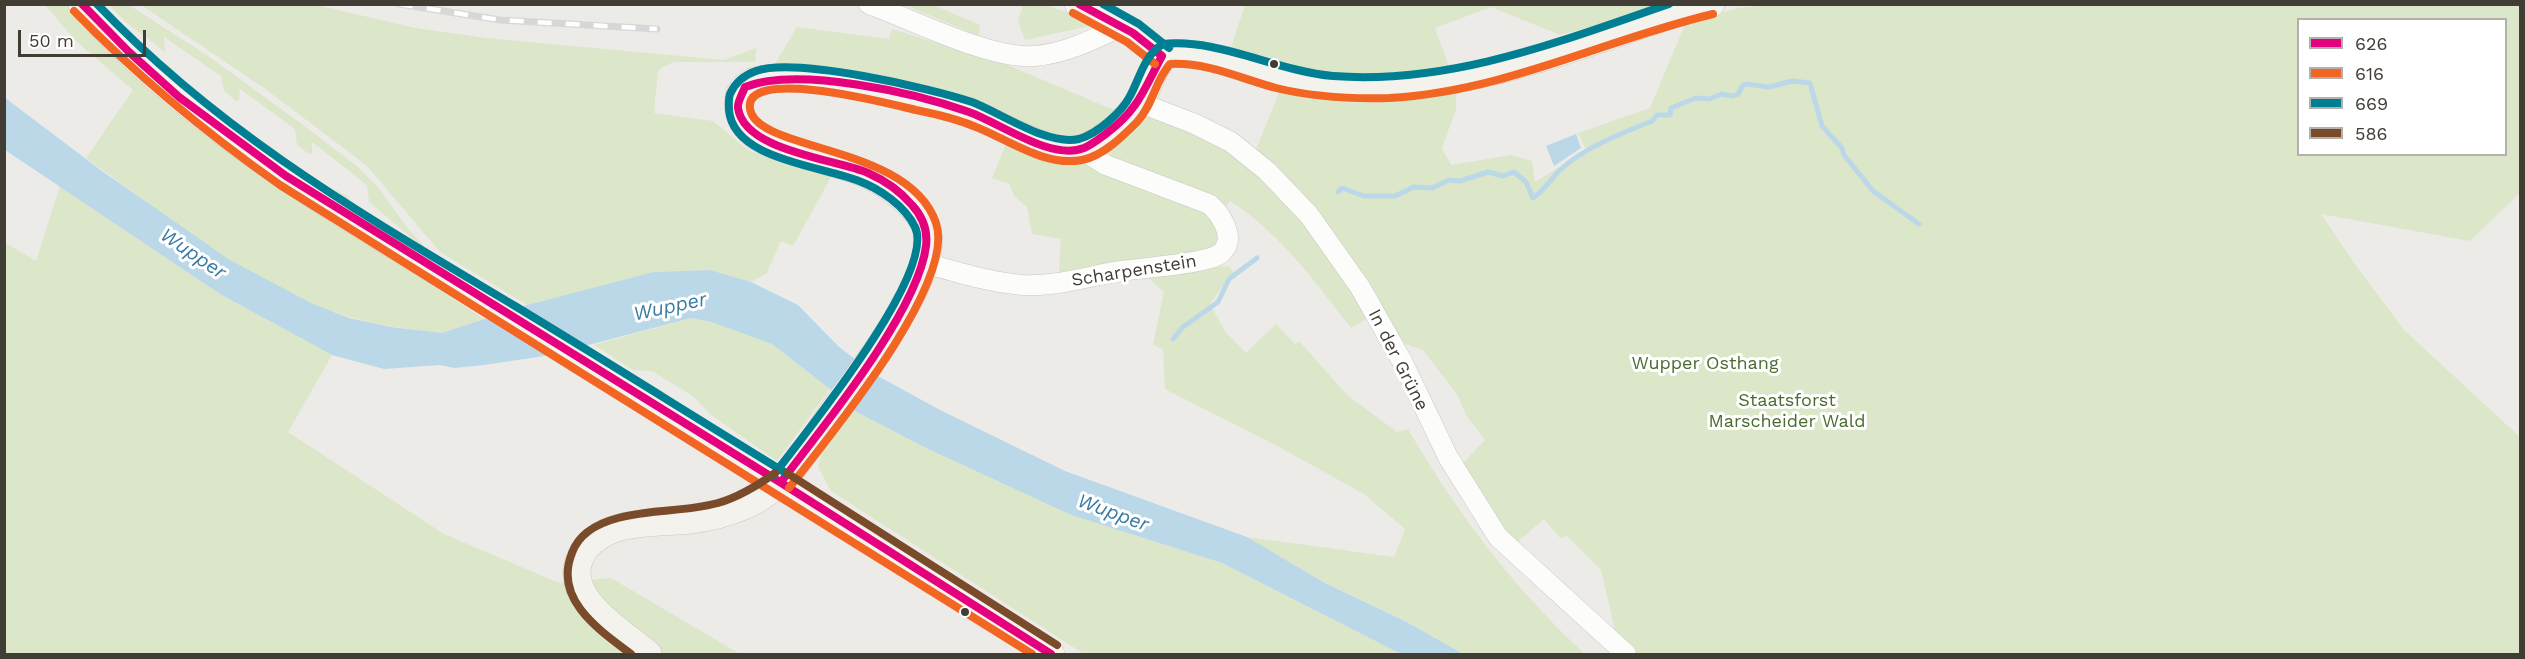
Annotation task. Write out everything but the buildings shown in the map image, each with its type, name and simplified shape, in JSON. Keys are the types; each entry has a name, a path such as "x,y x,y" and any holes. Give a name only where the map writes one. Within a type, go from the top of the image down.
{"main road":[{"path":"82,4 133,56 212,124 299,186 781,483 1051,654"},
{"path":"1078,4 1148,42 1162,56"},
{"path":"648,654 592,607 578,587 576,570 588,545 610,530 631,525 695,520 746,506 781,483 892,326 924,263 929,243 927,230 919,214 885,182 864,171 773,144 755,135 743,123 738,110 740,97 745,87 752,81 768,78 843,85 948,107 969,112 1048,146 1069,150 1087,146 1135,108 1162,56 1172,53 1187,54 1273,76 1342,87 1413,87 1474,78 1711,4"}],"street":[{"path":"869,4 989,50 1017,56 1035,56 1069,49 1122,26"},
{"name":"In der Grüne","path":"1135,108 1195,124 1230,142 1267,171 1309,215 1360,287 1403,363 1448,457 1498,537 1626,654"},
{"name":"Scharpenstein","path":"924,263 992,281 1023,285 1054,284 1118,271 1205,260 1223,252 1227,246 1225,227 1216,210 1209,204 1106,165 1087,146"}],"green space":[{"name":"Staatsforst Marscheider Wald","path":"1770,4 2520,5 2520,193 2470,241 2321,214 2404,330 2520,437 2520,654 1635,654 1612,634 1615,630 1601,570 1567,536 1560,538 1544,519 1514,545 1460,466 1485,440 1466,415 1458,396 1423,350 1397,341 1382,310 1351,328 1281,243 1230,201 1217,219 1221,245 1143,273 1229,266 1235,274 1229,277 1210,304 1225,331 1246,353 1276,324 1295,344 1300,342 1347,395 1397,432 1408,429 1466,520 1510,576 1585,654 1462,654 1406,621 1325,583 1247,537 1394,557 1405,529 1364,494 1279,447 1165,389 1163,349 1153,345 1164,292 1142,273 1058,289 1061,239 1032,234 1027,207 1015,197 1009,184 992,178 1007,142 973,99 839,70 775,64 797,27 889,39 892,29 1005,64 1109,108 1151,117 1201,133 1249,166 1291,64 1231,47 1245,5 1673,5 1560,35 1491,7 1435,28 1456,86 1456,109 1442,148 1451,165 1511,155 1532,161 1535,182 1586,150 1578,133 1650,108 1686,22 1739,8"},
{"path":"45,5 70,5 293,195 484,319 440,333 364,321 320,306 278,287 238,264 160,212 86,158 133,90 77,42"},
{"path":"109,5 129,5 208,56 310,130 359,168 377,186 410,231 433,256 369,202 367,185 312,142 312,153 309,154 297,145 295,129 240,89 239,100 236,101 224,91 221,76 164,37 165,52 127,23"},
{"path":"141,5 316,5 416,28 486,38 724,60 756,48 755,62 673,62 658,70 654,113 713,121 748,150 786,165 831,177 793,246 781,241 766,274 751,282 710,270 653,272 527,305 440,252 366,165 264,88"},
{"path":"905,5 933,5 980,25 979,36"},
{"path":"1023,5 1047,5 1089,21 1090,26 1025,40 1018,21"},
{"path":"143,48 170,67 191,89 317,181 345,195 376,221 259,148"},
{"path":"60,186 220,294 332,355 288,432 444,534 559,583 611,578 740,654 5,654 4,242 36,261"},
{"path":"691,318 711,322 772,344 830,389 777,461 710,414 693,396 652,371 633,370 594,345"},
{"path":"851,409 926,448 1071,515 1222,563 1401,654 1084,654 831,491 818,467 823,448"}],"water":[{"name":"Wupper","path":"4,97 102,171 230,260 311,303 349,318 391,327 442,333 527,305 653,272 710,270 751,282 798,305 839,347 876,375 940,410 1065,471 1247,537 1325,583 1407,622 1463,654 1401,654 1222,563 1071,515 926,448 851,409 830,389 772,344 711,322 691,318 551,355 454,368 440,365 384,369 332,355 220,294 5,150"},
{"path":"1576,134 1581,148 1554,166 1546,146"}],"waterway":[{"path":"1338,192 1342,188 1364,196 1395,196 1414,187 1432,188 1449,180 1460,181 1488,172 1503,176 1514,172 1526,182 1533,198 1569,162 1603,142 1652,121 1657,115 1670,115 1671,108 1696,98 1709,99 1722,94 1732,96 1738,94 1746,84 1769,87 1792,81 1810,83 1822,126 1842,148 1844,155 1873,191 1919,224"},
{"path":"1173,339 1183,327 1218,302 1229,279 1257,258"}],"railway":[{"path":"399,4 500,20 657,29"}],"transit line":[{"name":"626","path":"82,4 129,52 179,97 286,176 783,484 1051,654"},
{"name":"669","path":"97,4 144,51 193,93 296,170 403,239 786,473"},
{"name":"626","path":"1079,4 1133,33 1162,56"},
{"name":"669","path":"1103,4 1139,24 1169,48"},
{"name":"669","path":"773,476 837,392 888,315 906,280 916,249 915,227 898,205 875,189 859,181 782,159 746,140 734,127 729,102 734,86 748,75 756,71 775,68 801,68 896,82 972,102 1053,138 1079,139 1101,127 1121,109 1151,54 1163,44 1184,43 1205,46 1290,68 1333,76 1377,77 1420,74 1504,57 1669,4"},
{"name":"616","path":"74,11 123,59 173,103 280,185 1032,654"},
{"name":"616","path":"1073,13 1127,42 1155,64"},
{"name":"616","path":"789,488 858,399 909,321 927,283 937,250 936,223 921,197 897,178 836,152 778,134 759,123 750,109 754,96 770,90 794,89 852,96 961,122 1027,151 1054,160 1082,160 1105,150 1137,122 1170,64 1211,68 1304,94 1346,98 1389,98 1431,94 1513,76 1632,37 1713,14"},
{"name":"626","path":"781,482 843,401 906,303 919,273 926,246 926,234 924,224 916,209 880,179 853,168 773,144 756,134 744,123 738,108 745,87 768,81 795,79 857,84 888,90 969,112 1041,145 1071,151 1093,143 1127,115 1140,98 1162,56"},
{"name":"586","path":"631,654 593,624 574,599 569,585 568,570 572,553 579,540 597,526 618,518 706,506 726,501 748,491 775,473"},
{"name":"586","path":"787,473 1057,645"}],"park label":[{"name":"Wupper Osthang","path":"1705,364"}]}
